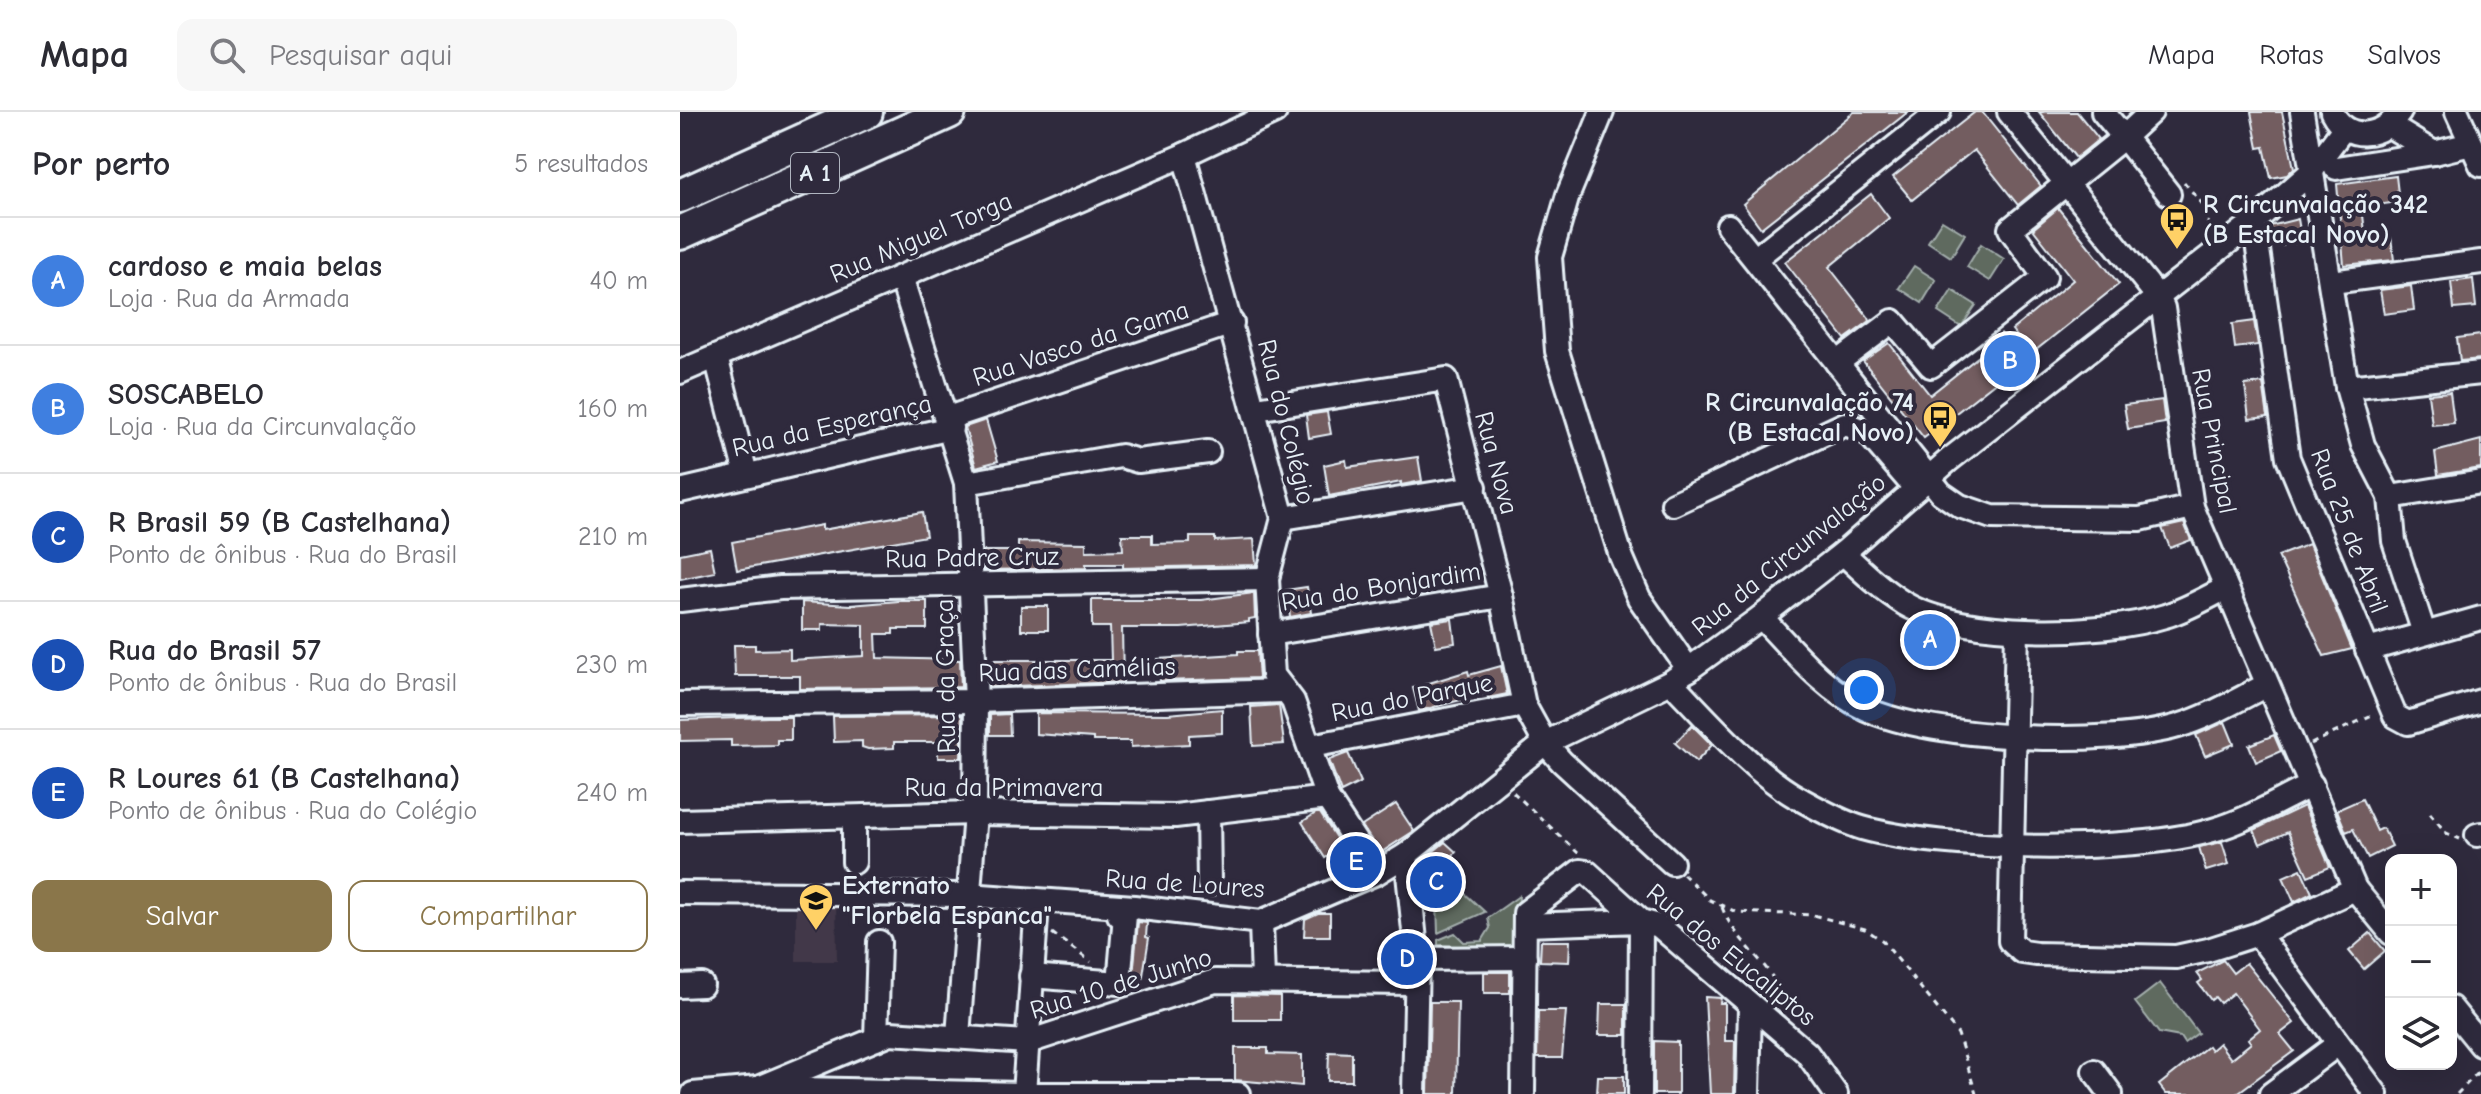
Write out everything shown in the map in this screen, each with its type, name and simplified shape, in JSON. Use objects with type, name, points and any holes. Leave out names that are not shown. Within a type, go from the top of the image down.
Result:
[{"type":"highway","name":"A 1","points":[[680,196],[866,112]]},
{"type":"highway","name":"A 1","points":[[680,233],[949,112]]},
{"type":"street","name":"Rua Miguel Torga","points":[[680,372],[1184,155],[1275,112]]},
{"type":"street","points":[[1602,112],[1568,195],[1550,257],[1557,351],[1621,556],[1639,598],[1680,676],[1736,748],[1798,798],[1848,822],[1861,828],[1935,840],[2095,846],[2180,839],[2216,829],[2312,785]]},
{"type":"street","points":[[1756,258],[1939,112]]},
{"type":"street","name":"Rua Principal","points":[[2009,112],[2158,297],[2163,308],[2192,507],[2355,889],[2385,926]]},
{"type":"street","points":[[2103,112],[2169,194]]},
{"type":"street","points":[[1837,363],[1893,321],[1931,366],[1990,321],[2045,277],[2010,229],[2151,112]]},
{"type":"street","points":[[2302,112],[2347,387],[2363,445],[2390,497],[2394,541],[2424,633]]},
{"type":"street","points":[[2457,112],[2481,165]]},
{"type":"street","points":[[2338,120],[2363,135],[2395,119],[2434,153]]},
{"type":"street","name":"Rua da Circunvalação","points":[[1625,706],[1680,676],[1761,617],[1843,553],[1922,484],[2254,222],[2311,172],[2338,120]]},
{"type":"street","points":[[2336,168],[2471,144]]},
{"type":"street","name":"Rua do Colégio","points":[[1184,155],[1256,409],[1283,518],[1267,579],[1273,675],[1293,701],[1327,798],[1376,873]]},
{"type":"street","name":"Rua 25 de Abril","points":[[2254,222],[2288,458],[2391,706]]},
{"type":"street","points":[[1728,226],[1837,363],[1922,484]]},
{"type":"street","points":[[2332,282],[2481,262]]},
{"type":"street","name":"Rua da Graça","points":[[901,277],[966,483],[973,587],[975,813],[958,1036]]},
{"type":"street","name":"Rua Vasco da Gama","points":[[949,423],[1232,323]]},
{"type":"street","points":[[716,357],[746,474]]},
{"type":"street","points":[[2347,387],[2481,373]]},
{"type":"street","name":"Rua Nova","points":[[1256,409],[1446,379],[1475,487],[1524,705],[1545,743],[1672,863]]},
{"type":"street","name":"Rua da Esperança","points":[[680,491],[949,423]]},
{"type":"street","points":[[1673,504],[1845,424],[1867,432],[1922,484],[1960,506],[1992,517],[2140,519],[2192,507]]},
{"type":"street","points":[[966,483],[1121,456],[1138,461],[1208,452]]},
{"type":"street","points":[[2390,497],[2481,482]]},
{"type":"street","points":[[1283,518],[1475,487]]},
{"type":"street","points":[[1843,553],[1870,579],[1906,604],[1940,619],[2017,630],[2117,627],[2166,616],[2226,588]]},
{"type":"street","name":"Rua Padre Cruz","points":[[680,600],[780,588],[973,587],[1267,579]]},
{"type":"street","name":"Rua do Bonjardim","points":[[1270,634],[1501,596]]},
{"type":"street","points":[[1761,617],[1822,680],[1864,708],[1923,728],[2014,736],[2125,736],[2179,726],[2267,685]]},
{"type":"street","points":[[2367,650],[2481,618]]},
{"type":"street","points":[[2017,630],[2015,844],[2010,941],[2022,952],[2176,957],[2258,934],[2355,889]]},
{"type":"street","name":"Rua das Camélias","points":[[680,704],[976,701],[1283,691]]},
{"type":"street","points":[[2391,706],[2395,716],[2408,723],[2481,701]]},
{"type":"street","name":"Rua do Parque","points":[[1311,746],[1524,705]]},
{"type":"street","name":"Rua de Loures","points":[[680,893],[968,895],[1037,912],[1119,907],[1261,922],[1376,873],[1406,855],[1545,743],[1625,706]]},
{"type":"street","name":"Rua da Primavera","points":[[680,821],[975,813],[1175,816],[1327,798]]},
{"type":"street","points":[[1208,812],[1209,884]]},
{"type":"street","points":[[854,818],[854,862]]},
{"type":"street","points":[[1406,855],[1417,959],[1414,1094]]},
{"type":"street","points":[[1523,1094],[1525,913],[1584,872]]},
{"type":"street","name":"Rua dos Eucaliptos","points":[[1584,872],[1641,921],[1659,926],[1807,1053],[1836,1094]]},
{"type":"street","points":[[1031,976],[1119,983],[1125,915],[1119,915],[1119,907]]},
{"type":"street","points":[[1025,1094],[1037,912]]},
{"type":"street","points":[[1525,925],[1641,921],[1640,1094]]},
{"type":"street","points":[[1261,922],[1263,980]]},
{"type":"street","points":[[2258,934],[2376,1094]]},
{"type":"street","points":[[876,1039],[879,942]]},
{"type":"street","points":[[1417,959],[1525,958]]},
{"type":"street","name":"Rua 10 de Junho","points":[[758,1088],[890,1033],[1028,1042],[1215,981],[1415,983]]},
{"type":"street","points":[[1748,1094],[1752,1007]]},
{"type":"street","points":[[2457,1015],[2481,1045]]},
{"type":"street","points":[[2271,1094],[2338,1044]]},
{"type":"street","points":[[2094,1071],[2111,1094]]},
{"type":"street","points":[[693,1094],[758,1088],[984,1094],[1238,1094]]},
{"type":"path","points":[[2169,194],[2184,182],[2209,212],[2205,261]]},
{"type":"path","points":[[1990,321],[2043,388]]},
{"type":"path","points":[[2297,751],[2391,706]]},
{"type":"path","points":[[1499,779],[1587,863],[1584,872]]},
{"type":"path","points":[[2430,813],[2446,833],[2460,839],[2479,834]]},
{"type":"path","points":[[1672,863],[1710,900],[1736,912],[1813,915],[1839,920],[1865,929],[1883,941],[1958,1034],[1976,1094]]},
{"type":"path","points":[[1721,905],[1732,927],[1764,961],[1776,983],[1752,1007]]},
{"type":"path","points":[[1037,912],[1119,983]]},
{"type":"path","points":[[2457,1094],[2481,1069]]},
{"type":"shaded area","name":"Externato \"Florbela Espanca\"","points":[[796,902],[836,902],[837,961],[796,961]]},
{"type":"green space","points":[[1942,220],[1965,234],[1951,257],[1928,242]]},
{"type":"green space","points":[[1981,244],[2004,259],[1990,281],[1967,267]]},
{"type":"green space","points":[[1914,266],[1936,280],[1922,303],[1899,288]]},
{"type":"green space","points":[[1952,290],[1976,305],[1961,327],[1938,312]]},
{"type":"green space","points":[[1439,870],[1485,912],[1438,933],[1436,871]]},
{"type":"green space","points":[[1519,896],[1516,949],[1438,945],[1438,940],[1455,933],[1464,942],[1482,941],[1490,928],[1488,918]]},
{"type":"green space","points":[[2160,983],[2198,1033],[2184,1043],[2180,1037],[2159,1033],[2135,1002]]},
{"type":"building","points":[[1854,112],[1908,112],[1761,228],[1743,204]]},
{"type":"building","points":[[1975,112],[1982,112],[2041,186],[2018,205],[1974,150],[1912,200],[1893,177]]},
{"type":"building","points":[[2039,112],[2077,112],[2099,139],[2076,158]]},
{"type":"building","points":[[2251,112],[2282,112],[2294,168],[2287,175],[2271,178],[2264,147],[2258,148]]},
{"type":"building","points":[[2396,176],[2399,202],[2362,207],[2366,240],[2391,237],[2394,260],[2344,265],[2337,184]]},
{"type":"building","points":[[1871,194],[1889,218],[1829,267],[1870,321],[1845,339],[1785,262]]},
{"type":"building","points":[[2058,208],[2119,284],[2031,354],[2012,330],[2073,280],[2033,229]]},
{"type":"building","points":[[2298,219],[2302,242],[2274,247],[2270,226]]},
{"type":"building","points":[[2473,279],[2476,307],[2454,309],[2451,282]]},
{"type":"building","points":[[2411,286],[2414,310],[2384,314],[2380,290]]},
{"type":"building","points":[[2254,321],[2258,345],[2235,348],[2232,324]]},
{"type":"building","points":[[2481,335],[2481,359],[2460,361],[2457,338]]},
{"type":"building","points":[[1889,343],[1930,395],[1993,345],[2012,369],[1924,438],[1863,361]]},
{"type":"building","points":[[2263,383],[2268,417],[2249,419],[2245,385]]},
{"type":"building","points":[[2450,392],[2454,423],[2432,425],[2428,394]]},
{"type":"building","points":[[2162,400],[2165,423],[2128,429],[2124,405]]},
{"type":"building","points":[[1327,412],[1331,434],[1309,438],[1306,415]]},
{"type":"building","points":[[986,420],[998,461],[976,467],[965,427]]},
{"type":"building","points":[[2481,440],[2481,468],[2438,475],[2435,452]]},
{"type":"building","points":[[1418,457],[1422,481],[1329,496],[1324,465],[1346,460],[1347,467]]},
{"type":"building","points":[[922,512],[926,536],[737,570],[732,542],[822,525],[822,530]]},
{"type":"building","points":[[2184,523],[2191,540],[2170,548],[2162,528]]},
{"type":"building","points":[[1122,535],[1152,535],[1152,544],[1190,543],[1190,537],[1215,537],[1215,541],[1254,539],[1256,565],[1123,568],[1123,564],[1086,564],[1086,568],[984,570],[983,551],[1018,551],[1018,542],[1086,543],[1086,551],[1123,550]]},
{"type":"building","points":[[2309,544],[2352,649],[2324,656],[2278,556]]},
{"type":"building","points":[[710,548],[715,572],[680,579],[680,554]]},
{"type":"building","points":[[1307,587],[1311,613],[1290,617],[1286,590]]},
{"type":"building","points":[[1254,593],[1255,618],[1249,619],[1249,622],[1181,628],[1122,628],[1123,682],[989,687],[988,660],[1111,660],[1110,627],[1092,627],[1092,600],[1201,600]]},
{"type":"building","points":[[927,601],[927,629],[893,629],[893,634],[876,634],[877,658],[960,660],[961,687],[800,689],[800,676],[735,676],[734,645],[755,645],[755,650],[790,649],[790,660],[864,656],[864,625],[822,624],[822,630],[802,630],[802,602],[850,605]]},
{"type":"building","points":[[1021,606],[1048,606],[1048,630],[1021,630]]},
{"type":"building","points":[[1452,619],[1455,643],[1436,646],[1431,622]]},
{"type":"building","points":[[1238,651],[1257,651],[1259,678],[1160,681],[1158,659],[1238,654]]},
{"type":"building","points":[[1501,666],[1507,694],[1488,698],[1487,693],[1419,711],[1413,688],[1468,671],[1469,675]]},
{"type":"building","points":[[1279,705],[1284,744],[1253,746],[1251,707]]},
{"type":"building","points":[[1222,709],[1222,733],[1189,735],[1189,744],[1131,747],[1131,741],[1093,741],[1093,738],[1036,734],[1036,713],[1168,714]]},
{"type":"building","points":[[1009,714],[1010,735],[990,735],[990,715]]},
{"type":"building","points":[[962,715],[961,758],[938,758],[938,742],[894,742],[894,748],[868,749],[862,747],[862,741],[834,742],[833,716]]},
{"type":"building","points":[[791,717],[791,740],[777,740],[777,745],[731,746],[731,740],[680,741],[680,720]]},
{"type":"building","points":[[2225,722],[2234,744],[2205,756],[2196,735]]},
{"type":"building","points":[[1692,725],[1712,745],[1696,762],[1675,743]]},
{"type":"building","points":[[2274,735],[2281,751],[2256,762],[2249,745]]},
{"type":"building","points":[[1348,753],[1361,782],[1341,792],[1329,760]]},
{"type":"building","points":[[2362,799],[2377,831],[2383,828],[2392,846],[2368,858],[2353,829],[2346,832],[2337,810]]},
{"type":"building","points":[[1396,804],[1414,831],[1380,853],[1362,826]]},
{"type":"building","points":[[2304,806],[2330,867],[2308,876],[2288,832],[2260,844],[2254,830]]},
{"type":"building","points":[[1320,813],[1342,847],[1325,858],[1302,822]]},
{"type":"building","points":[[1445,842],[1456,852],[1442,868],[1428,856]]},
{"type":"building","points":[[2222,842],[2229,864],[2206,871],[2199,847]]},
{"type":"building","points":[[2301,869],[2312,893],[2294,902],[2283,877]]},
{"type":"building","points":[[1318,913],[1330,913],[1330,936],[1304,936],[1305,919]]},
{"type":"building","points":[[1138,922],[1147,923],[1146,937],[1149,938],[1141,988],[1132,987]]},
{"type":"building","points":[[2370,933],[2385,951],[2364,969],[2349,951]]},
{"type":"building","points":[[1541,941],[1570,941],[1569,962],[1540,961]]},
{"type":"building","points":[[2223,960],[2233,973],[2246,963],[2294,1023],[2280,1034],[2294,1051],[2236,1094],[2166,1094],[2159,1085],[2208,1046],[2211,1050],[2219,1043],[2231,1059],[2251,1043],[2248,1039],[2260,1029],[2233,993],[2220,1003],[2215,997],[2211,1000],[2198,983],[2202,980],[2197,973]]},
{"type":"building","points":[[1484,972],[1510,972],[1510,993],[1484,993]]},
{"type":"building","points":[[1234,995],[1280,996],[1280,1020],[1234,1020]]},
{"type":"building","points":[[1705,997],[1721,998],[1720,1003],[1725,1003],[1725,1041],[1735,1041],[1734,1094],[1710,1094]]},
{"type":"building","points":[[1430,1002],[1458,1002],[1456,1094],[1428,1094]]},
{"type":"building","points":[[1600,1004],[1626,1004],[1626,1035],[1599,1035]]},
{"type":"building","points":[[1538,1011],[1566,1011],[1562,1058],[1537,1058]]},
{"type":"building","points":[[1654,1041],[1678,1042],[1678,1094],[1654,1094]]},
{"type":"building","points":[[1235,1048],[1268,1048],[1268,1054],[1302,1055],[1302,1086],[1235,1080]]},
{"type":"building","points":[[1329,1052],[1352,1053],[1352,1081],[1328,1081]]},
{"type":"building","points":[[1598,1076],[1624,1076],[1624,1094],[1597,1094]]},
{"type":"place","name":"R Circunvalação 342 (B Estacal Novo)","points":[[2177,251]]},
{"type":"place","name":"SOSCABELO","points":[[2010,361]]},
{"type":"place","name":"R Circunvalação 74 (B Estacal Novo)","points":[[1940,449]]},
{"type":"place","name":"cardoso e maia belas","points":[[1930,640]]},
{"type":"place","name":"R Loures 61 (B Castelhana)","points":[[1356,862]]},
{"type":"place","name":"R Brasil 59 (B Castelhana)","points":[[1436,882]]},
{"type":"place","name":"Externato \"Florbela Espanca\"","points":[[816,932]]},
{"type":"place","name":"Rua do Brasil 57","points":[[1407,959]]}]
